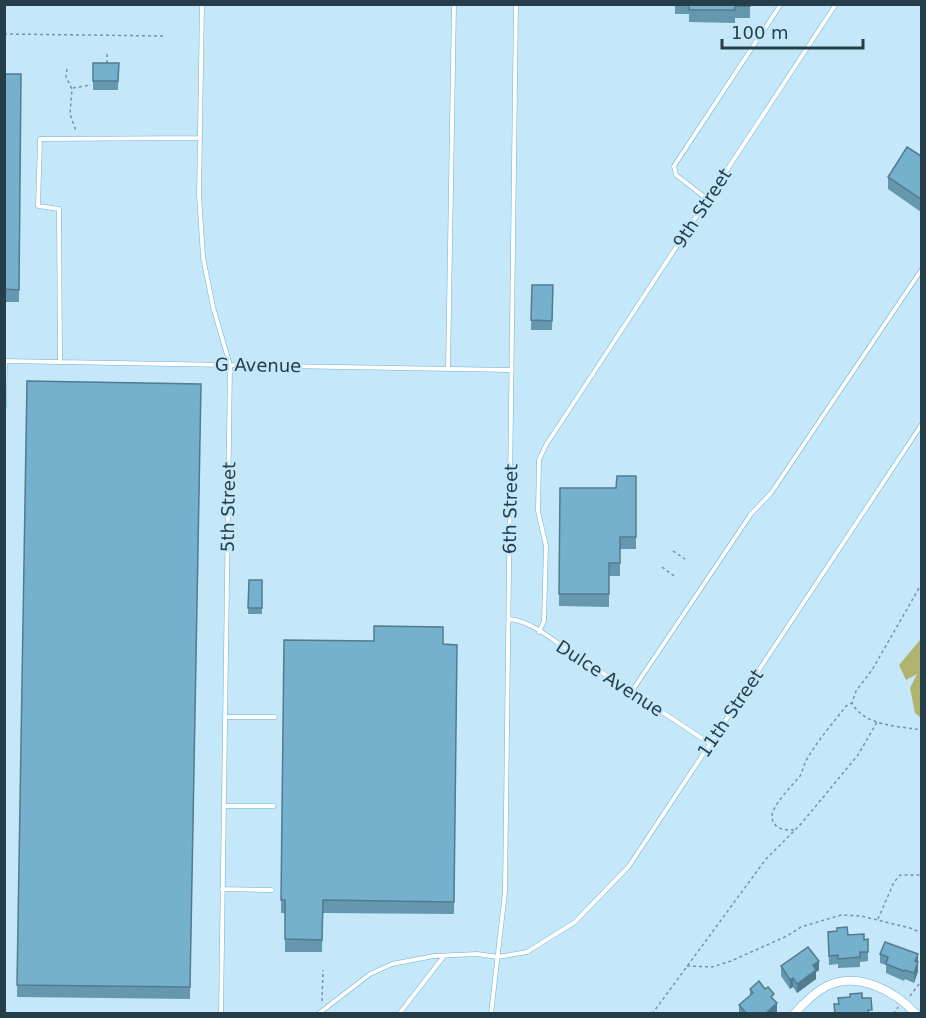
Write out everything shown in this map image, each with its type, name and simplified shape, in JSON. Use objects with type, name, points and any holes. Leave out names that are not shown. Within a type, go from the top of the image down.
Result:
[{"type":"street","points":[[794,1014],[827,986],[847,981],[872,984],[895,994],[916,1014]]},
{"type":"lane","name":"5th Street","points":[[202,4],[199,195],[202,257],[213,307],[230,365],[221,1014]]},
{"type":"lane","points":[[448,369],[454,4]]},
{"type":"lane","name":"6th Street","points":[[491,1014],[506,892],[516,4]]},
{"type":"lane","points":[[707,199],[676,176],[674,166],[781,4]]},
{"type":"lane","name":"9th Street","points":[[539,632],[544,621],[546,546],[538,511],[539,460],[567,411],[836,4]]},
{"type":"lane","points":[[60,362],[59,208],[38,206],[40,139],[200,138]]},
{"type":"lane","points":[[632,691],[751,514],[771,493],[921,269]]},
{"type":"lane","points":[[4,407],[5,361]]},
{"type":"lane","name":"G Avenue","points":[[5,361],[512,370]]},
{"type":"lane","name":"11th Street","points":[[320,1012],[381,968],[407,960],[444,955],[477,954],[498,957],[526,952],[575,922],[629,866],[921,424]]},
{"type":"lane","name":"Dulce Avenue","points":[[509,619],[520,620],[709,743]]},
{"type":"lane","points":[[225,717],[275,717]]},
{"type":"lane","points":[[224,806],[274,806]]},
{"type":"lane","points":[[222,889],[272,890]]},
{"type":"lane","points":[[399,1014],[444,955]]},
{"type":"path","points":[[4,34],[165,36]]},
{"type":"path","points":[[106,70],[107,52]]},
{"type":"path","points":[[67,69],[66,77],[72,89],[70,114],[77,132]]},
{"type":"path","points":[[72,89],[91,85]]},
{"type":"path","points":[[673,551],[685,559]]},
{"type":"path","points":[[662,567],[674,576]]},
{"type":"path","points":[[921,583],[872,670],[856,691],[852,703],[856,712],[878,722],[921,730]]},
{"type":"path","points":[[795,830],[784,830],[776,826],[772,819],[773,810],[802,773],[805,762],[817,744],[846,706],[852,703]]},
{"type":"path","points":[[652,1014],[766,859],[795,830],[858,755],[878,722]]},
{"type":"path","points":[[878,920],[894,882],[900,875],[921,875]]},
{"type":"path","points":[[686,966],[712,967],[731,961],[787,936],[801,927],[833,917],[861,915],[921,933]]},
{"type":"path","points":[[320,1012],[323,970]]},
{"type":"green space","points":[[921,639],[921,718],[915,713],[910,688],[917,674],[906,680],[899,665]]},
{"type":"building","points":[[689,4],[750,4],[750,6],[735,6],[735,10],[689,10]]},
{"type":"building","points":[[93,63],[119,63],[118,81],[93,81]]},
{"type":"building","points":[[4,74],[21,74],[19,290],[4,289]]},
{"type":"building","points":[[907,147],[921,156],[921,199],[888,177]]},
{"type":"building","points":[[532,285],[553,285],[552,321],[531,320]]},
{"type":"building","points":[[27,381],[201,384],[190,987],[17,985]]},
{"type":"building","points":[[617,476],[636,476],[636,537],[620,537],[620,563],[609,563],[609,594],[559,594],[560,488],[616,488]]},
{"type":"building","points":[[249,580],[262,580],[262,608],[248,608]]},
{"type":"building","points":[[374,626],[443,627],[443,644],[457,645],[454,902],[323,900],[322,940],[285,939],[285,900],[281,900],[284,640],[374,641]]},
{"type":"building","points":[[847,927],[848,935],[864,934],[864,940],[868,939],[868,952],[860,952],[860,957],[838,959],[838,955],[829,956],[828,932]]},
{"type":"building","points":[[885,942],[918,954],[914,973],[886,964],[888,957],[880,954]]},
{"type":"building","points":[[808,947],[819,961],[813,965],[816,970],[797,984],[793,978],[790,980],[781,966]]},
{"type":"building","points":[[759,981],[765,989],[768,987],[774,994],[771,997],[777,1003],[765,1014],[747,1014],[739,1005],[753,993],[750,989]]},
{"type":"building","points":[[862,993],[862,998],[871,998],[872,1010],[868,1010],[869,1014],[835,1014],[834,1004],[839,1004],[838,998]]}]
